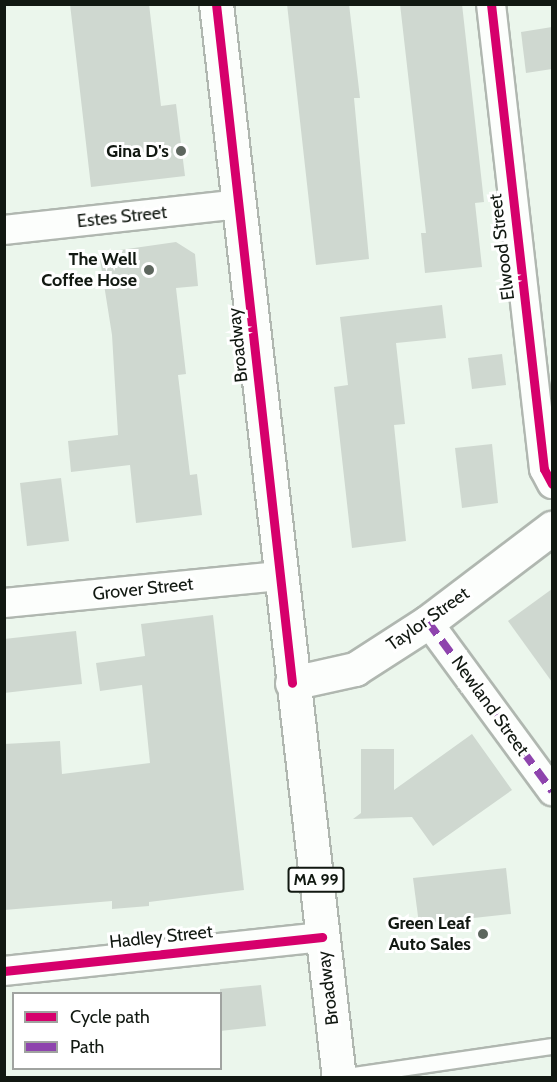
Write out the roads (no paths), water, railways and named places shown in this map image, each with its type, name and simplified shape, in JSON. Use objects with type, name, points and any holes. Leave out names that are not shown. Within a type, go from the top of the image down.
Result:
[{"type":"main road","name":"Broadway","points":[[216,4],[281,576],[291,683],[339,1077]]},
{"type":"main road","name":"Taylor Street","points":[[291,683],[355,669],[428,622],[552,528]]},
{"type":"street","name":"Elwood Street","points":[[491,4],[544,469],[552,484]]},
{"type":"street","name":"Estes Street","points":[[4,231],[239,204]]},
{"type":"street","name":"Grover Street","points":[[4,603],[281,576]]},
{"type":"street","name":"Newland Street","points":[[428,622],[552,791]]},
{"type":"street","name":"Hadley Street","points":[[4,971],[322,937]]},
{"type":"lane","points":[[339,1077],[552,1046]]},
{"type":"place","name":"Gina D's","points":[[181,151]]},
{"type":"place","name":"The Well Coffee Hose","points":[[149,270]]},
{"type":"place","name":"Green Leaf Auto Sales","points":[[483,934]]}]
